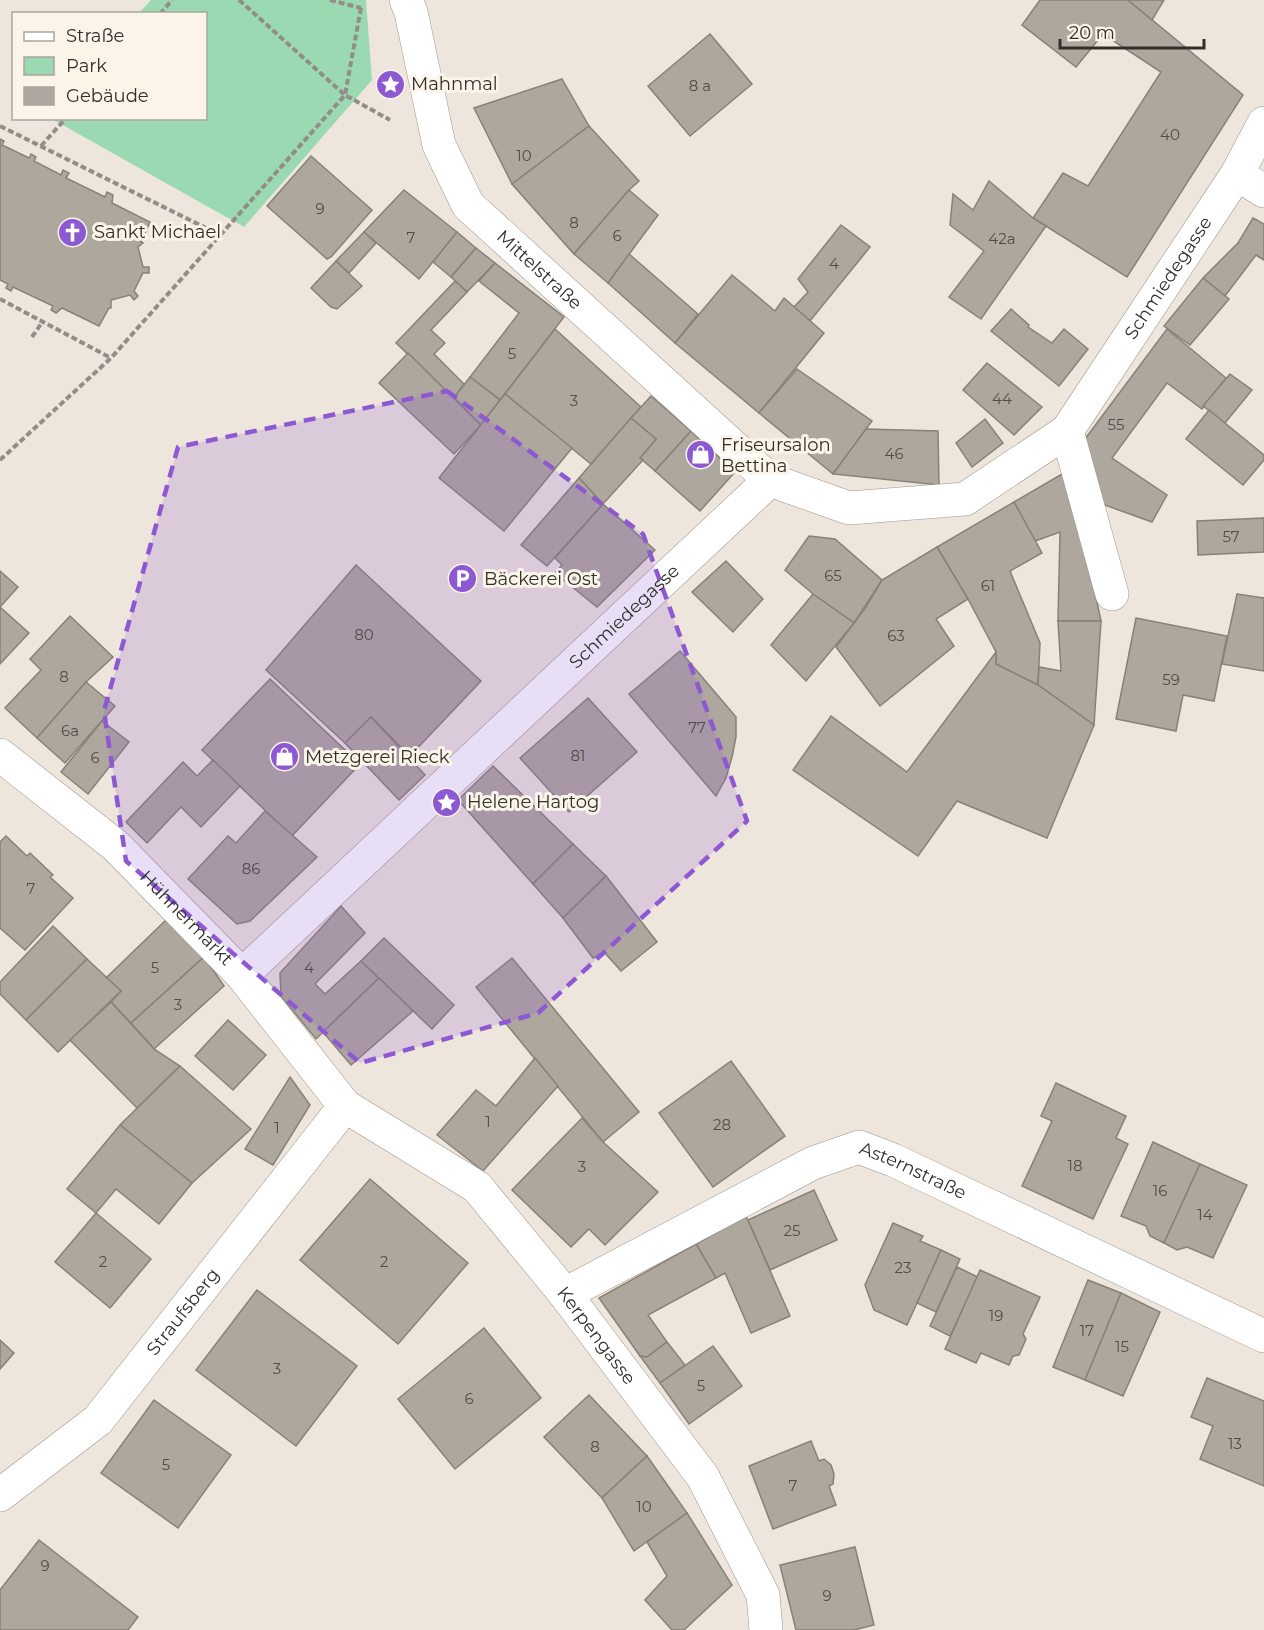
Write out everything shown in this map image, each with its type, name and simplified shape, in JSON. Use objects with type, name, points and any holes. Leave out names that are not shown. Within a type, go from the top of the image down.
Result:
[{"type":"street","name":"Mittelstraße","points":[[414,4],[439,144],[468,205],[770,480]]},
{"type":"street","name":"Schmiedegasse","points":[[242,975],[770,480],[849,508],[965,499],[1067,431],[1251,183],[1264,123]]},
{"type":"street","points":[[1067,431],[1112,594]]},
{"type":"street","name":"Hühnermarkt","points":[[0,755],[116,846],[242,975],[345,1106]]},
{"type":"street","name":"Kerpengasse","points":[[345,1106],[477,1187],[565,1294],[703,1478],[764,1595],[766,1630]]},
{"type":"street","name":"Straufsberg","points":[[0,1495],[98,1420],[345,1106]]},
{"type":"street","name":"Asternstraße","points":[[565,1294],[813,1162],[859,1147],[893,1160],[1264,1336]]},
{"type":"path","points":[[162,12],[172,0]]},
{"type":"path","points":[[238,0],[345,96]]},
{"type":"path","points":[[0,460],[111,358],[345,96],[361,8],[330,0]]},
{"type":"path","points":[[41,146],[64,120]]},
{"type":"path","points":[[0,126],[220,235]]},
{"type":"path","points":[[0,299],[111,358]]},
{"type":"path","points":[[32,337],[43,321]]},
{"type":"highlighted area","points":[[447,391],[643,534],[747,821],[538,1013],[360,1063],[126,861],[104,711],[178,447]]},
{"type":"green space","points":[[151,0],[366,0],[372,80],[244,227],[54,120],[207,120],[207,12],[140,12]]},
{"type":"building","points":[[1040,0],[1128,0],[1243,95],[1127,277],[1033,218],[1063,173],[1088,186],[1161,72],[1103,34],[1076,67],[1022,25]]},
{"type":"building","points":[[1128,0],[1164,0],[1152,20]]},
{"type":"building","points":[[710,34],[752,84],[690,136],[648,86]]},
{"type":"building","points":[[562,79],[589,126],[512,184],[474,108]]},
{"type":"building","points":[[589,126],[639,181],[574,254],[512,184]]},
{"type":"building","name":"Sankt Michael","points":[[0,139],[4,141],[2,145],[29,158],[31,154],[36,157],[34,161],[61,175],[63,170],[69,173],[66,178],[105,197],[107,192],[113,195],[112,203],[150,222],[141,242],[143,243],[138,247],[143,267],[149,267],[149,273],[143,273],[134,291],[138,296],[134,300],[130,295],[111,300],[111,308],[99,326],[62,308],[56,313],[51,310],[53,306],[13,287],[11,291],[6,288],[8,284],[0,280]]},
{"type":"building","points":[[311,156],[372,210],[327,259],[267,206]]},
{"type":"building","points":[[989,181],[1046,226],[981,319],[949,297],[984,251],[950,225],[953,194],[973,210]]},
{"type":"building","points":[[404,190],[457,232],[419,279],[364,232]]},
{"type":"building","points":[[629,190],[658,215],[608,283],[574,254]]},
{"type":"building","points":[[1253,218],[1264,224],[1264,260],[1256,255],[1225,296],[1203,278],[1238,243]]},
{"type":"building","points":[[841,225],[870,247],[810,321],[794,307],[808,292],[798,279]]},
{"type":"building","points":[[364,232],[376,243],[349,273],[336,261]]},
{"type":"building","points":[[457,232],[476,248],[451,277],[433,262]]},
{"type":"building","points":[[476,248],[495,263],[467,292],[451,277]]},
{"type":"building","points":[[629,254],[698,314],[675,343],[608,283]]},
{"type":"building","points":[[336,261],[362,286],[337,309],[331,307],[311,288]]},
{"type":"building","points":[[495,263],[564,317],[500,400],[470,377],[519,313],[479,281]]},
{"type":"building","points":[[732,275],[775,311],[784,298],[824,333],[759,413],[675,343]]},
{"type":"building","points":[[1203,278],[1229,299],[1190,345],[1164,326]]},
{"type":"building","points":[[455,281],[467,292],[431,330],[445,343],[434,354],[464,384],[454,398],[396,343]]},
{"type":"building","points":[[1011,309],[1029,325],[1028,327],[1052,343],[1064,329],[1088,349],[1059,386],[991,331]]},
{"type":"building","points":[[555,329],[641,407],[591,464],[505,394]]},
{"type":"building","points":[[1167,329],[1226,378],[1202,409],[1167,383],[1112,458],[1167,495],[1152,522],[1102,504],[1085,439]]},
{"type":"building","points":[[408,353],[481,425],[454,454],[379,383]]},
{"type":"building","points":[[987,363],[1042,407],[1014,435],[963,390]]},
{"type":"building","points":[[797,369],[872,421],[833,474],[759,413]]},
{"type":"building","points":[[1230,374],[1252,390],[1225,423],[1203,406]]},
{"type":"building","points":[[470,377],[500,400],[481,425],[454,398]]},
{"type":"building","points":[[505,394],[572,448],[504,531],[439,478]]},
{"type":"building","points":[[651,396],[691,431],[655,471],[640,458],[656,439],[631,418]]},
{"type":"building","points":[[1209,410],[1264,455],[1264,460],[1243,485],[1186,439]]},
{"type":"building","points":[[631,418],[656,439],[640,458],[643,460],[603,504],[579,478]]},
{"type":"building","points":[[985,419],[1003,443],[972,467],[956,443]]},
{"type":"building","points":[[866,429],[938,431],[939,485],[833,474]]},
{"type":"building","points":[[691,431],[735,472],[700,511],[655,471]]},
{"type":"building","points":[[1069,470],[1101,621],[1058,621],[1060,532],[1035,541],[1014,502]]},
{"type":"building","points":[[579,478],[603,504],[547,566],[521,545]]},
{"type":"building","points":[[1014,502],[1042,553],[1010,571],[1040,643],[1038,685],[996,664],[996,652],[937,547]]},
{"type":"building","points":[[603,504],[655,550],[597,607],[555,573],[562,565],[555,558]]},
{"type":"building","points":[[1264,518],[1264,552],[1198,555],[1197,521]]},
{"type":"building","points":[[809,536],[835,539],[882,580],[854,623],[813,594],[785,570]]},
{"type":"building","points":[[937,547],[968,599],[936,619],[954,646],[880,706],[836,647],[866,607],[882,580]]},
{"type":"building","points":[[726,561],[763,599],[733,632],[692,592]]},
{"type":"building","points":[[356,565],[481,681],[410,756],[371,717],[345,743],[266,670]]},
{"type":"building","points":[[0,571],[18,587],[0,607]]},
{"type":"building","points":[[813,594],[854,623],[806,681],[771,645]]},
{"type":"building","points":[[1237,594],[1264,598],[1264,671],[1222,664]]},
{"type":"building","points":[[0,607],[29,633],[0,664]]},
{"type":"building","points":[[70,616],[113,657],[86,682],[37,738],[5,708],[41,670],[30,659]]},
{"type":"building","points":[[1136,618],[1227,636],[1214,701],[1183,695],[1176,731],[1116,719]]},
{"type":"building","points":[[1058,621],[1101,621],[1094,725],[1038,685],[1039,667],[1061,671]]},
{"type":"building","points":[[680,651],[736,717],[736,737],[732,757],[726,778],[716,796],[629,694]]},
{"type":"building","points":[[996,652],[996,664],[1038,685],[1094,725],[1047,838],[957,801],[918,856],[793,770],[831,716],[907,772]]},
{"type":"building","points":[[270,679],[360,764],[292,836],[202,750]]},
{"type":"building","points":[[86,682],[115,706],[65,763],[37,738]]},
{"type":"building","points":[[588,698],[637,752],[569,812],[520,758]]},
{"type":"building","points":[[371,717],[425,775],[399,800],[345,743]]},
{"type":"building","points":[[102,721],[129,742],[88,794],[61,772]]},
{"type":"building","points":[[213,760],[240,786],[201,827],[181,807],[147,843],[126,822],[183,762],[197,776]]},
{"type":"building","points":[[493,766],[573,844],[533,884],[458,800]]},
{"type":"building","points":[[265,811],[317,857],[250,921],[237,924],[188,879],[228,836],[236,843]]},
{"type":"building","points":[[6,836],[27,856],[30,853],[53,875],[50,877],[73,898],[25,950],[0,928],[0,842]]},
{"type":"building","points":[[573,844],[606,876],[563,918],[533,884]]},
{"type":"building","points":[[606,876],[657,942],[621,971],[604,952],[593,958],[563,918]]},
{"type":"building","points":[[341,906],[365,933],[315,984],[325,994],[361,961],[379,978],[316,1039],[281,996],[280,973]]},
{"type":"building","points":[[169,917],[204,957],[131,1023],[111,1002],[121,991],[106,978]]},
{"type":"building","points":[[53,926],[87,959],[26,1020],[0,994],[0,982]]},
{"type":"building","points":[[384,938],[454,1005],[432,1029],[361,961]]},
{"type":"building","points":[[204,957],[224,986],[154,1049],[131,1023]]},
{"type":"building","points":[[512,958],[639,1112],[603,1142],[476,987]]},
{"type":"building","points":[[87,959],[121,991],[58,1052],[26,1020]]},
{"type":"building","points":[[379,978],[413,1011],[351,1065],[323,1032]]},
{"type":"building","points":[[111,1002],[154,1049],[180,1066],[137,1108],[70,1040]]},
{"type":"building","points":[[228,1020],[266,1055],[233,1090],[195,1056]]},
{"type":"building","points":[[535,1058],[558,1086],[483,1171],[437,1135],[476,1090],[496,1106]]},
{"type":"building","points":[[731,1061],[785,1136],[713,1187],[659,1113]]},
{"type":"building","points":[[180,1066],[251,1129],[192,1183],[120,1125]]},
{"type":"building","points":[[290,1077],[310,1105],[273,1165],[245,1149]]},
{"type":"building","points":[[1056,1083],[1126,1116],[1116,1138],[1128,1144],[1093,1219],[1022,1186],[1052,1121],[1041,1116]]},
{"type":"building","points":[[582,1118],[603,1142],[658,1192],[605,1245],[589,1229],[571,1247],[512,1190]]},
{"type":"building","points":[[120,1125],[192,1183],[159,1224],[116,1189],[96,1213],[67,1189]]},
{"type":"building","points":[[1153,1142],[1200,1164],[1164,1243],[1150,1236],[1146,1226],[1121,1216]]},
{"type":"building","points":[[1200,1164],[1247,1185],[1213,1258],[1187,1247],[1177,1250],[1164,1243]]},
{"type":"building","points":[[370,1179],[468,1263],[398,1344],[300,1260]]},
{"type":"building","points":[[814,1190],[837,1240],[770,1270],[748,1220]]},
{"type":"building","points":[[96,1213],[151,1259],[110,1308],[55,1262]]},
{"type":"building","points":[[746,1216],[790,1316],[751,1333],[725,1273],[716,1278],[696,1244]]},
{"type":"building","points":[[893,1223],[923,1236],[920,1241],[941,1250],[907,1325],[874,1310],[865,1285]]},
{"type":"building","points":[[696,1244],[716,1278],[648,1315],[667,1342],[647,1357],[640,1356],[599,1298]]},
{"type":"building","points":[[941,1250],[960,1259],[936,1312],[917,1303]]},
{"type":"building","points":[[957,1267],[978,1277],[950,1336],[930,1326]]},
{"type":"building","points":[[980,1270],[1040,1297],[1023,1334],[1026,1339],[1019,1355],[1013,1356],[1009,1365],[981,1353],[976,1363],[945,1349]]},
{"type":"building","points":[[1088,1280],[1121,1293],[1085,1380],[1053,1367]]},
{"type":"building","points":[[257,1290],[357,1366],[296,1446],[196,1370]]},
{"type":"building","points":[[1121,1293],[1160,1312],[1123,1396],[1085,1380]]},
{"type":"building","points":[[484,1328],[541,1398],[455,1469],[398,1399]]},
{"type":"building","points":[[0,1340],[14,1353],[0,1369]]},
{"type":"building","points":[[667,1342],[685,1365],[660,1383],[640,1356],[647,1357]]},
{"type":"building","points":[[713,1346],[742,1386],[689,1424],[660,1383]]},
{"type":"building","points":[[1207,1378],[1264,1401],[1264,1486],[1200,1459],[1213,1426],[1191,1417]]},
{"type":"building","points":[[589,1395],[647,1456],[602,1498],[544,1437]]},
{"type":"building","points":[[154,1400],[231,1455],[178,1528],[101,1473]]},
{"type":"building","points":[[811,1441],[819,1461],[824,1459],[831,1465],[834,1474],[833,1484],[829,1486],[836,1505],[773,1529],[749,1466]]},
{"type":"building","points":[[647,1456],[687,1513],[634,1551],[602,1498]]},
{"type":"building","points":[[687,1513],[732,1585],[684,1630],[672,1630],[645,1600],[667,1576],[647,1542]]},
{"type":"building","points":[[39,1540],[138,1617],[128,1630],[0,1630],[0,1590]]},
{"type":"building","points":[[855,1547],[874,1625],[854,1630],[796,1630],[780,1565]]},
{"type":"place","name":"Mahnmal","points":[[390,84]]},
{"type":"place","name":"Sankt Michael","points":[[73,232]]},
{"type":"place","name":"Friseursalon Bettina","points":[[700,455]]},
{"type":"place","name":"Bäckerei Ost","points":[[463,579]]},
{"type":"place","name":"Metzgerei Rieck","points":[[284,757]]},
{"type":"place","name":"Helene Hartog","points":[[446,802]]}]
